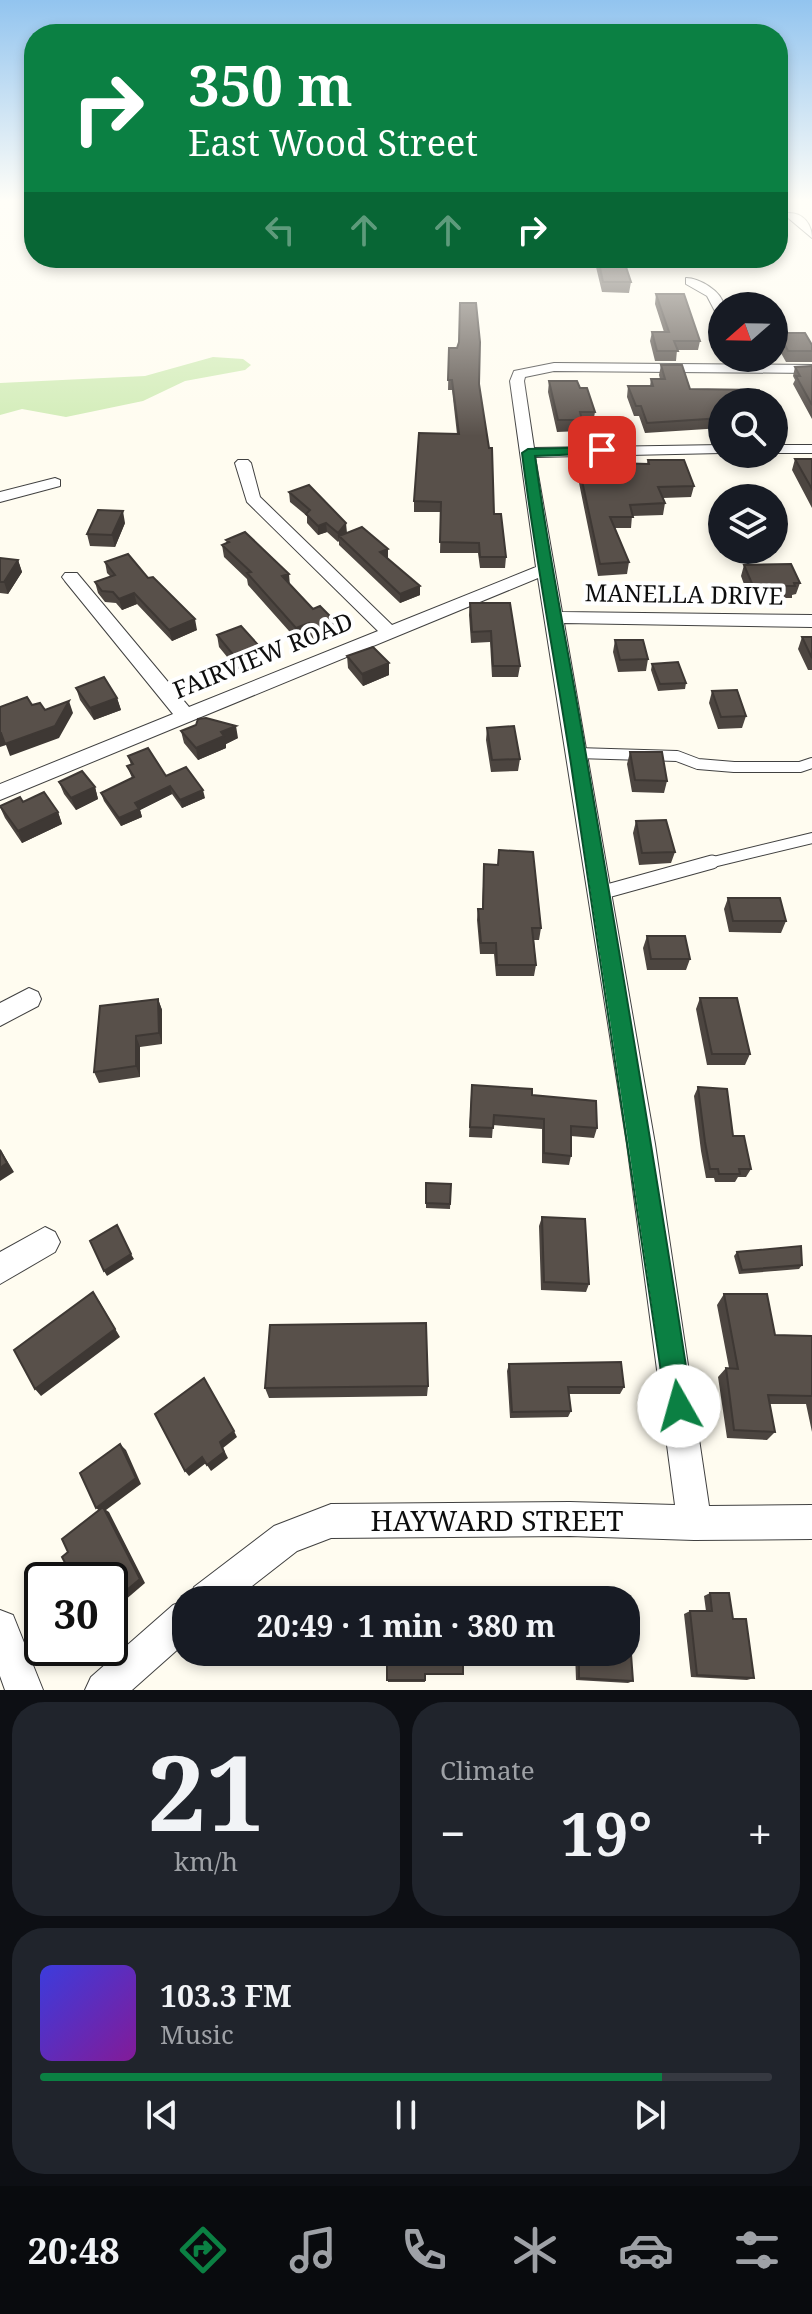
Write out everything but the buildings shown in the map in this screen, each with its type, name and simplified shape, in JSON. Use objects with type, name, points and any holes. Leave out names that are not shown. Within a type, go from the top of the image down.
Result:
[{"type":"street","points":[[690,281],[709,292]]},
{"type":"street","points":[[694,1523],[668,1318],[517,381],[522,372],[554,367],[708,364]]},
{"type":"street","points":[[788,367],[812,369]]},
{"type":"street","points":[[528,453],[708,449]]},
{"type":"street","points":[[788,449],[812,449]]},
{"type":"street","points":[[243,463],[253,499],[389,632]]},
{"type":"street","points":[[0,497],[55,483]]},
{"type":"street","name":"FAIRVIEW ROAD","points":[[0,792],[546,569]]},
{"type":"street","points":[[71,577],[185,716]]},
{"type":"street","name":"MANELLA DRIVE","points":[[555,617],[812,621]]},
{"type":"street","points":[[0,1015],[29,999]]},
{"type":"street","points":[[0,1269],[45,1242]]},
{"type":"street","name":"HAYWARD STREET","points":[[223,1586],[286,1538],[331,1521],[570,1519],[694,1523],[812,1522]]},
{"type":"street","points":[[0,1628],[24,1690]]},
{"type":"street","points":[[104,1690],[172,1630]]},
{"type":"lane","points":[[577,753],[677,756],[698,764],[734,767],[800,767],[812,763]]},
{"type":"lane","points":[[600,893],[740,854],[812,838]]},
{"type":"green space","points":[[213,357],[243,359],[251,365],[245,370],[185,381],[143,401],[66,417],[22,409],[0,415],[0,383],[145,376]]},
{"type":"route","points":[[602,450],[528,453],[539,536],[613,967],[679,1406]]}]
